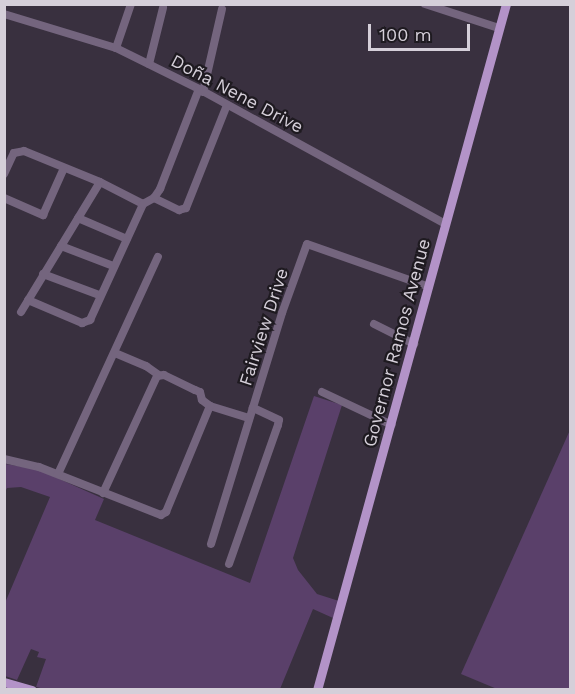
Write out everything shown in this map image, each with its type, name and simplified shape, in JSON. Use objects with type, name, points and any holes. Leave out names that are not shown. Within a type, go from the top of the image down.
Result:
[{"type":"main road","name":"Governor Ramos Avenue","points":[[317,690],[392,425],[506,4]]},
{"type":"main road","points":[[4,682],[16,688],[32,690]]},
{"type":"street","points":[[116,48],[131,4]]},
{"type":"street","points":[[425,4],[499,28]]},
{"type":"street","points":[[149,64],[163,8]]},
{"type":"street","points":[[28,300],[86,323],[143,204],[154,198],[160,189],[201,90],[222,9]]},
{"type":"street","name":"Doña Nene Drive","points":[[4,14],[116,48],[201,90],[446,224]]},
{"type":"street","points":[[154,198],[179,210],[186,208],[227,105]]},
{"type":"street","points":[[4,174],[14,153],[19,151],[100,182],[143,204]]},
{"type":"street","points":[[4,198],[43,215],[64,168]]},
{"type":"street","points":[[21,312],[100,182]]},
{"type":"street","points":[[78,218],[126,238]]},
{"type":"street","name":"Fairview Drive","points":[[211,544],[249,418],[307,244],[429,287]]},
{"type":"street","points":[[61,246],[113,266]]},
{"type":"street","points":[[58,474],[158,257]]},
{"type":"street","points":[[43,274],[99,295]]},
{"type":"street","points":[[374,324],[414,344]]},
{"type":"street","points":[[114,353],[200,392],[202,400],[210,406],[249,418]]},
{"type":"street","points":[[103,493],[154,380],[159,375]]},
{"type":"street","points":[[322,392],[392,425]]},
{"type":"street","points":[[4,459],[58,474],[159,515],[164,514],[210,406]]},
{"type":"street","points":[[229,564],[279,420],[253,408]]},
{"type":"shaded area","points":[[314,396],[342,405],[293,558],[298,570],[317,594],[339,601],[333,618],[313,609],[280,689],[45,689],[36,687],[46,659],[37,657],[39,652],[31,649],[17,680],[5,676],[5,603],[50,497],[21,487],[7,488],[5,492],[5,464],[37,469],[104,499],[95,520],[250,583]]},
{"type":"shaded area","points":[[570,430],[570,689],[497,689],[461,674]]}]
